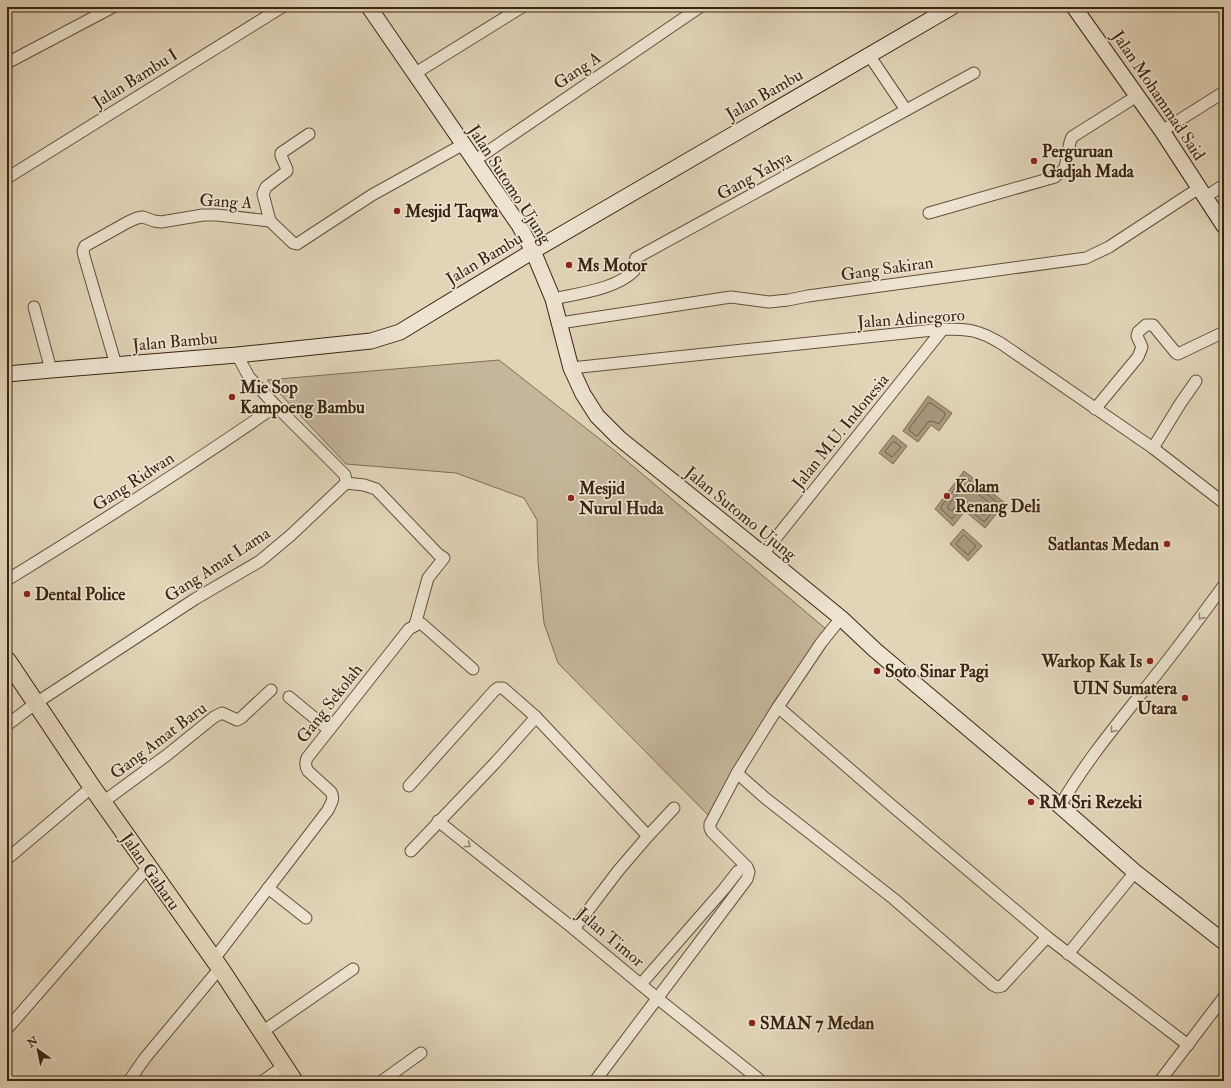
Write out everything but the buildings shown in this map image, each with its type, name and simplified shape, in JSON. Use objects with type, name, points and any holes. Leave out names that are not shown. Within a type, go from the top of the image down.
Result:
[{"type":"main road","name":"Jalan Sutomo Ujung","points":[[369,7],[462,145],[519,225],[533,251],[554,299],[571,368],[583,394],[596,416],[619,438],[841,618],[875,650],[1060,806],[1135,872],[1224,942]]},
{"type":"main road","name":"Jalan Bambu","points":[[7,374],[116,365],[238,358],[371,341],[400,332],[533,251],[952,7]]},
{"type":"main road","name":"Jalan Mohammad Said","points":[[1074,7],[1162,131],[1224,226]]},
{"type":"main road","name":"Jalan Gaharu","points":[[7,660],[92,787],[217,964],[294,1081]]},
{"type":"street","points":[[7,63],[113,7]]},
{"type":"street","name":"Jalan Bambu I","points":[[7,178],[282,7]]},
{"type":"street","points":[[414,74],[522,7]]},
{"type":"street","name":"Gang A","points":[[474,161],[700,7]]},
{"type":"street","points":[[869,56],[906,110]]},
{"type":"street","name":"Gang Yahya","points":[[554,299],[608,286],[620,280],[634,271],[636,258],[974,73]]},
{"type":"street","points":[[1162,131],[1224,92]]},
{"type":"street","points":[[929,213],[1055,177],[1065,168],[1072,137],[1137,96]]},
{"type":"street","points":[[270,221],[263,194],[264,190],[287,171],[280,156],[281,153],[309,134]]},
{"type":"street","name":"Gang A","points":[[116,365],[84,256],[83,250],[86,246],[128,222],[142,217],[154,222],[161,222],[203,215],[217,215],[270,221],[293,243],[297,244],[372,195],[462,145]]},
{"type":"street","name":"Gang Sakiran","points":[[560,323],[731,297],[769,302],[788,300],[1086,258],[1108,247],[1202,192],[1224,186]]},
{"type":"street","points":[[34,307],[51,370]]},
{"type":"street","points":[[1096,409],[1138,357],[1142,347],[1137,336],[1138,332],[1146,324],[1153,325],[1178,354],[1224,332]]},
{"type":"street","name":"Jalan Adinegoro","points":[[571,368],[942,329],[965,329],[987,335],[1002,344],[1153,448],[1224,503]]},
{"type":"street","name":"Jalan M.U. Indonesia","points":[[763,554],[942,329]]},
{"type":"street","points":[[238,358],[249,377],[345,475],[346,483],[364,485],[376,489],[444,558],[428,578],[415,625],[422,624],[473,669]]},
{"type":"street","points":[[1153,448],[1196,380]]},
{"type":"street","name":"Gang Ridwan","points":[[7,580],[210,452],[276,406]]},
{"type":"street","name":"Gang Amat Lama","points":[[7,725],[36,703],[195,599],[260,561],[291,535],[346,483]]},
{"type":"street","points":[[1060,806],[1073,784],[1224,585]]},
{"type":"street","points":[[595,1081],[748,879],[747,867],[712,832],[710,824],[737,773],[778,707],[817,648],[841,618]]},
{"type":"street","name":"Gang Sekolah","points":[[129,1081],[217,964],[268,888],[328,810],[333,796],[331,792],[308,771],[305,767],[305,762],[409,629],[415,625]]},
{"type":"street","points":[[409,786],[494,691],[498,688],[502,688],[536,717],[648,836]]},
{"type":"street","name":"Gang Amat Baru","points":[[103,802],[167,755],[214,717],[222,713],[237,720],[271,690]]},
{"type":"street","points":[[288,697],[329,730]]},
{"type":"street","points":[[778,707],[890,804],[1068,954],[1188,1046]]},
{"type":"street","points":[[410,850],[536,717]]},
{"type":"street","points":[[737,773],[764,797],[894,899],[993,985],[997,987],[1002,986],[1048,937]]},
{"type":"street","points":[[7,859],[92,787]]},
{"type":"street","points":[[574,929],[618,871],[674,808]]},
{"type":"street","name":"Jalan Timor","points":[[438,821],[761,1081]]},
{"type":"street","points":[[7,1029],[148,867]]},
{"type":"street","points":[[641,984],[738,871]]},
{"type":"street","points":[[1068,954],[1135,872]]},
{"type":"street","points":[[268,888],[306,918]]},
{"type":"street","points":[[262,1032],[353,969]]},
{"type":"street","points":[[1160,1081],[1224,997]]},
{"type":"street","points":[[382,1081],[421,1053]]},
{"type":"street","points":[[263,1081],[284,1066]]},
{"type":"shaded area","points":[[499,360],[615,451],[826,629],[775,700],[708,815],[558,663],[544,623],[538,562],[537,520],[524,498],[456,473],[346,464],[267,380]]},
{"type":"water","points":[[928,396],[952,413],[939,431],[931,425],[918,442],[903,431]]},
{"type":"water","points":[[893,435],[907,446],[893,464],[879,453]]},
{"type":"water","points":[[964,471],[1005,503],[985,528],[965,511],[953,526],[935,509]]},
{"type":"water","name":"Kolam Renang Deli","points":[[963,529],[982,546],[968,561],[950,544]]},
{"type":"place","name":"Perguruan Gadjah Mada","points":[[1034,161]]},
{"type":"place","name":"Mesjid Taqwa","points":[[397,211]]},
{"type":"place","name":"Ms Motor","points":[[569,265]]},
{"type":"place","name":"Mie Sop Kampoeng Bambu","points":[[232,397]]},
{"type":"place","name":"Kolam Renang Deli","points":[[947,496]]},
{"type":"place","name":"Mesjid Nurul Huda","points":[[571,498]]},
{"type":"place","name":"Satlantas Medan","points":[[1167,544]]},
{"type":"place","name":"Dental Police","points":[[27,594]]},
{"type":"place","name":"Warkop Kak Is","points":[[1150,661]]},
{"type":"place","name":"Soto Sinar Pagi","points":[[877,671]]},
{"type":"place","name":"UIN Sumatera Utara","points":[[1185,698]]},
{"type":"place","name":"RM Sri Rezeki","points":[[1031,802]]},
{"type":"place","name":"SMAN 7 Medan","points":[[752,1023]]}]
